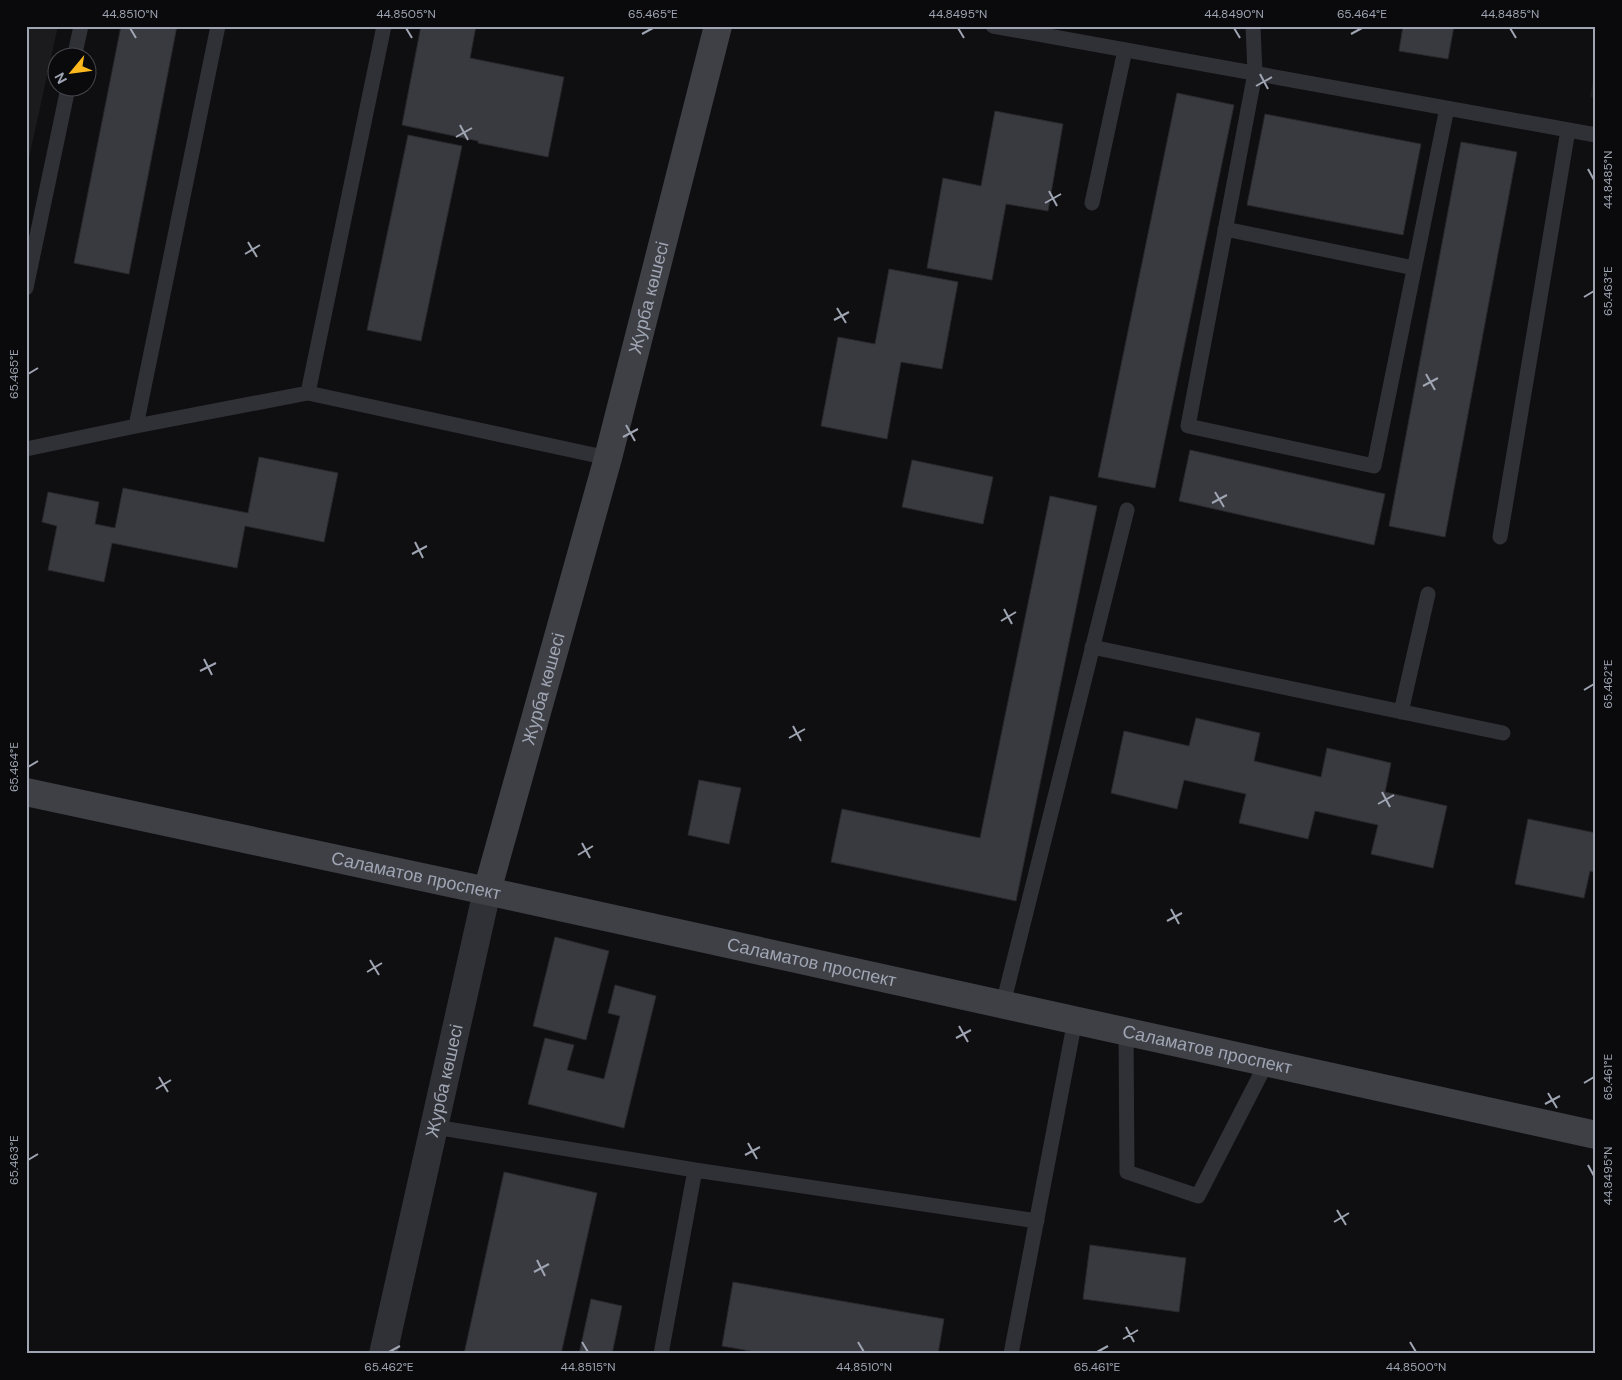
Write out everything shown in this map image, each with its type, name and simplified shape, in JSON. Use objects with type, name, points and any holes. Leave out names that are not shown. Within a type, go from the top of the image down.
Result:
[{"type":"street","name":"Журба көшесі","points":[[383,1354],[487,891],[608,458],[718,26]]},
{"type":"street","name":"Саламатов проспект","points":[[26,792],[1596,1134]]},
{"type":"lane","points":[[76,48],[81,26]]},
{"type":"lane","points":[[136,426],[218,26]]},
{"type":"lane","points":[[308,394],[384,26]]},
{"type":"lane","points":[[993,26],[1596,135]]},
{"type":"lane","points":[[1253,26],[1255,73],[1188,426],[1374,466],[1447,108]]},
{"type":"lane","points":[[1092,203],[1125,50]]},
{"type":"lane","points":[[26,288],[66,98]]},
{"type":"lane","points":[[1500,537],[1568,130]]},
{"type":"lane","points":[[1225,228],[1414,268]]},
{"type":"lane","points":[[26,449],[136,426],[308,394],[608,458]]},
{"type":"lane","points":[[1003,1004],[1127,510]]},
{"type":"lane","points":[[1401,712],[1428,594]]},
{"type":"lane","points":[[1092,648],[1503,733]]},
{"type":"lane","points":[[1011,1354],[1075,1020]]},
{"type":"lane","points":[[1126,1031],[1127,1172],[1198,1196],[1267,1062]]},
{"type":"lane","points":[[435,1127],[695,1170],[1036,1221]]},
{"type":"lane","points":[[661,1354],[695,1170]]},
{"type":"shaded area","points":[[26,26],[58,26],[53,48],[48,48],[48,71],[26,171]]},
{"type":"shaded area","points":[[1596,63],[1596,98],[1590,97]]},
{"type":"building","points":[[121,26],[177,26],[129,274],[74,263]]},
{"type":"building","points":[[421,26],[476,26],[470,58],[564,77],[548,157],[402,125]]},
{"type":"building","points":[[1403,26],[1454,26],[1448,59],[1399,51]]},
{"type":"building","points":[[1177,93],[1234,105],[1155,488],[1098,477]]},
{"type":"building","points":[[995,111],[1063,124],[1048,211],[1006,204],[992,280],[927,268],[943,178],[981,186]]},
{"type":"building","points":[[1265,114],[1421,144],[1403,235],[1247,205]]},
{"type":"building","points":[[408,135],[462,146],[421,341],[367,330]]},
{"type":"building","points":[[1461,142],[1517,152],[1445,537],[1389,526]]},
{"type":"building","points":[[889,269],[958,282],[942,369],[901,362],[887,439],[821,426],[838,337],[875,344]]},
{"type":"building","points":[[1190,450],[1385,494],[1374,545],[1179,501]]},
{"type":"building","points":[[259,457],[338,473],[324,542],[245,526],[237,568],[112,543],[104,582],[48,570],[57,526],[42,522],[48,492],[99,502],[95,524],[115,528],[123,488],[248,513]]},
{"type":"building","points":[[912,460],[993,477],[983,524],[902,507]]},
{"type":"building","points":[[1050,496],[1097,506],[1016,901],[831,862],[842,809],[980,838]]},
{"type":"building","points":[[1196,718],[1260,733],[1254,761],[1321,777],[1327,748],[1391,763],[1385,792],[1447,806],[1433,868],[1371,854],[1378,825],[1315,811],[1308,839],[1239,823],[1246,794],[1184,780],[1177,809],[1111,793],[1124,731],[1189,746]]},
{"type":"building","points":[[699,780],[741,788],[729,844],[688,835]]},
{"type":"building","points":[[1528,819],[1596,833],[1596,872],[1590,871],[1584,898],[1515,884]]},
{"type":"building","points":[[555,937],[609,951],[586,1040],[533,1026]]},
{"type":"building","points":[[615,985],[656,996],[624,1128],[528,1104],[545,1038],[574,1045],[567,1070],[604,1079],[620,1016],[608,1013]]},
{"type":"building","points":[[504,1172],[597,1193],[561,1354],[464,1354]]},
{"type":"building","points":[[1090,1245],[1186,1258],[1179,1312],[1083,1299]]},
{"type":"building","points":[[733,1282],[944,1319],[938,1354],[767,1354],[722,1346]]},
{"type":"building","points":[[591,1299],[622,1306],[612,1354],[579,1354]]}]
